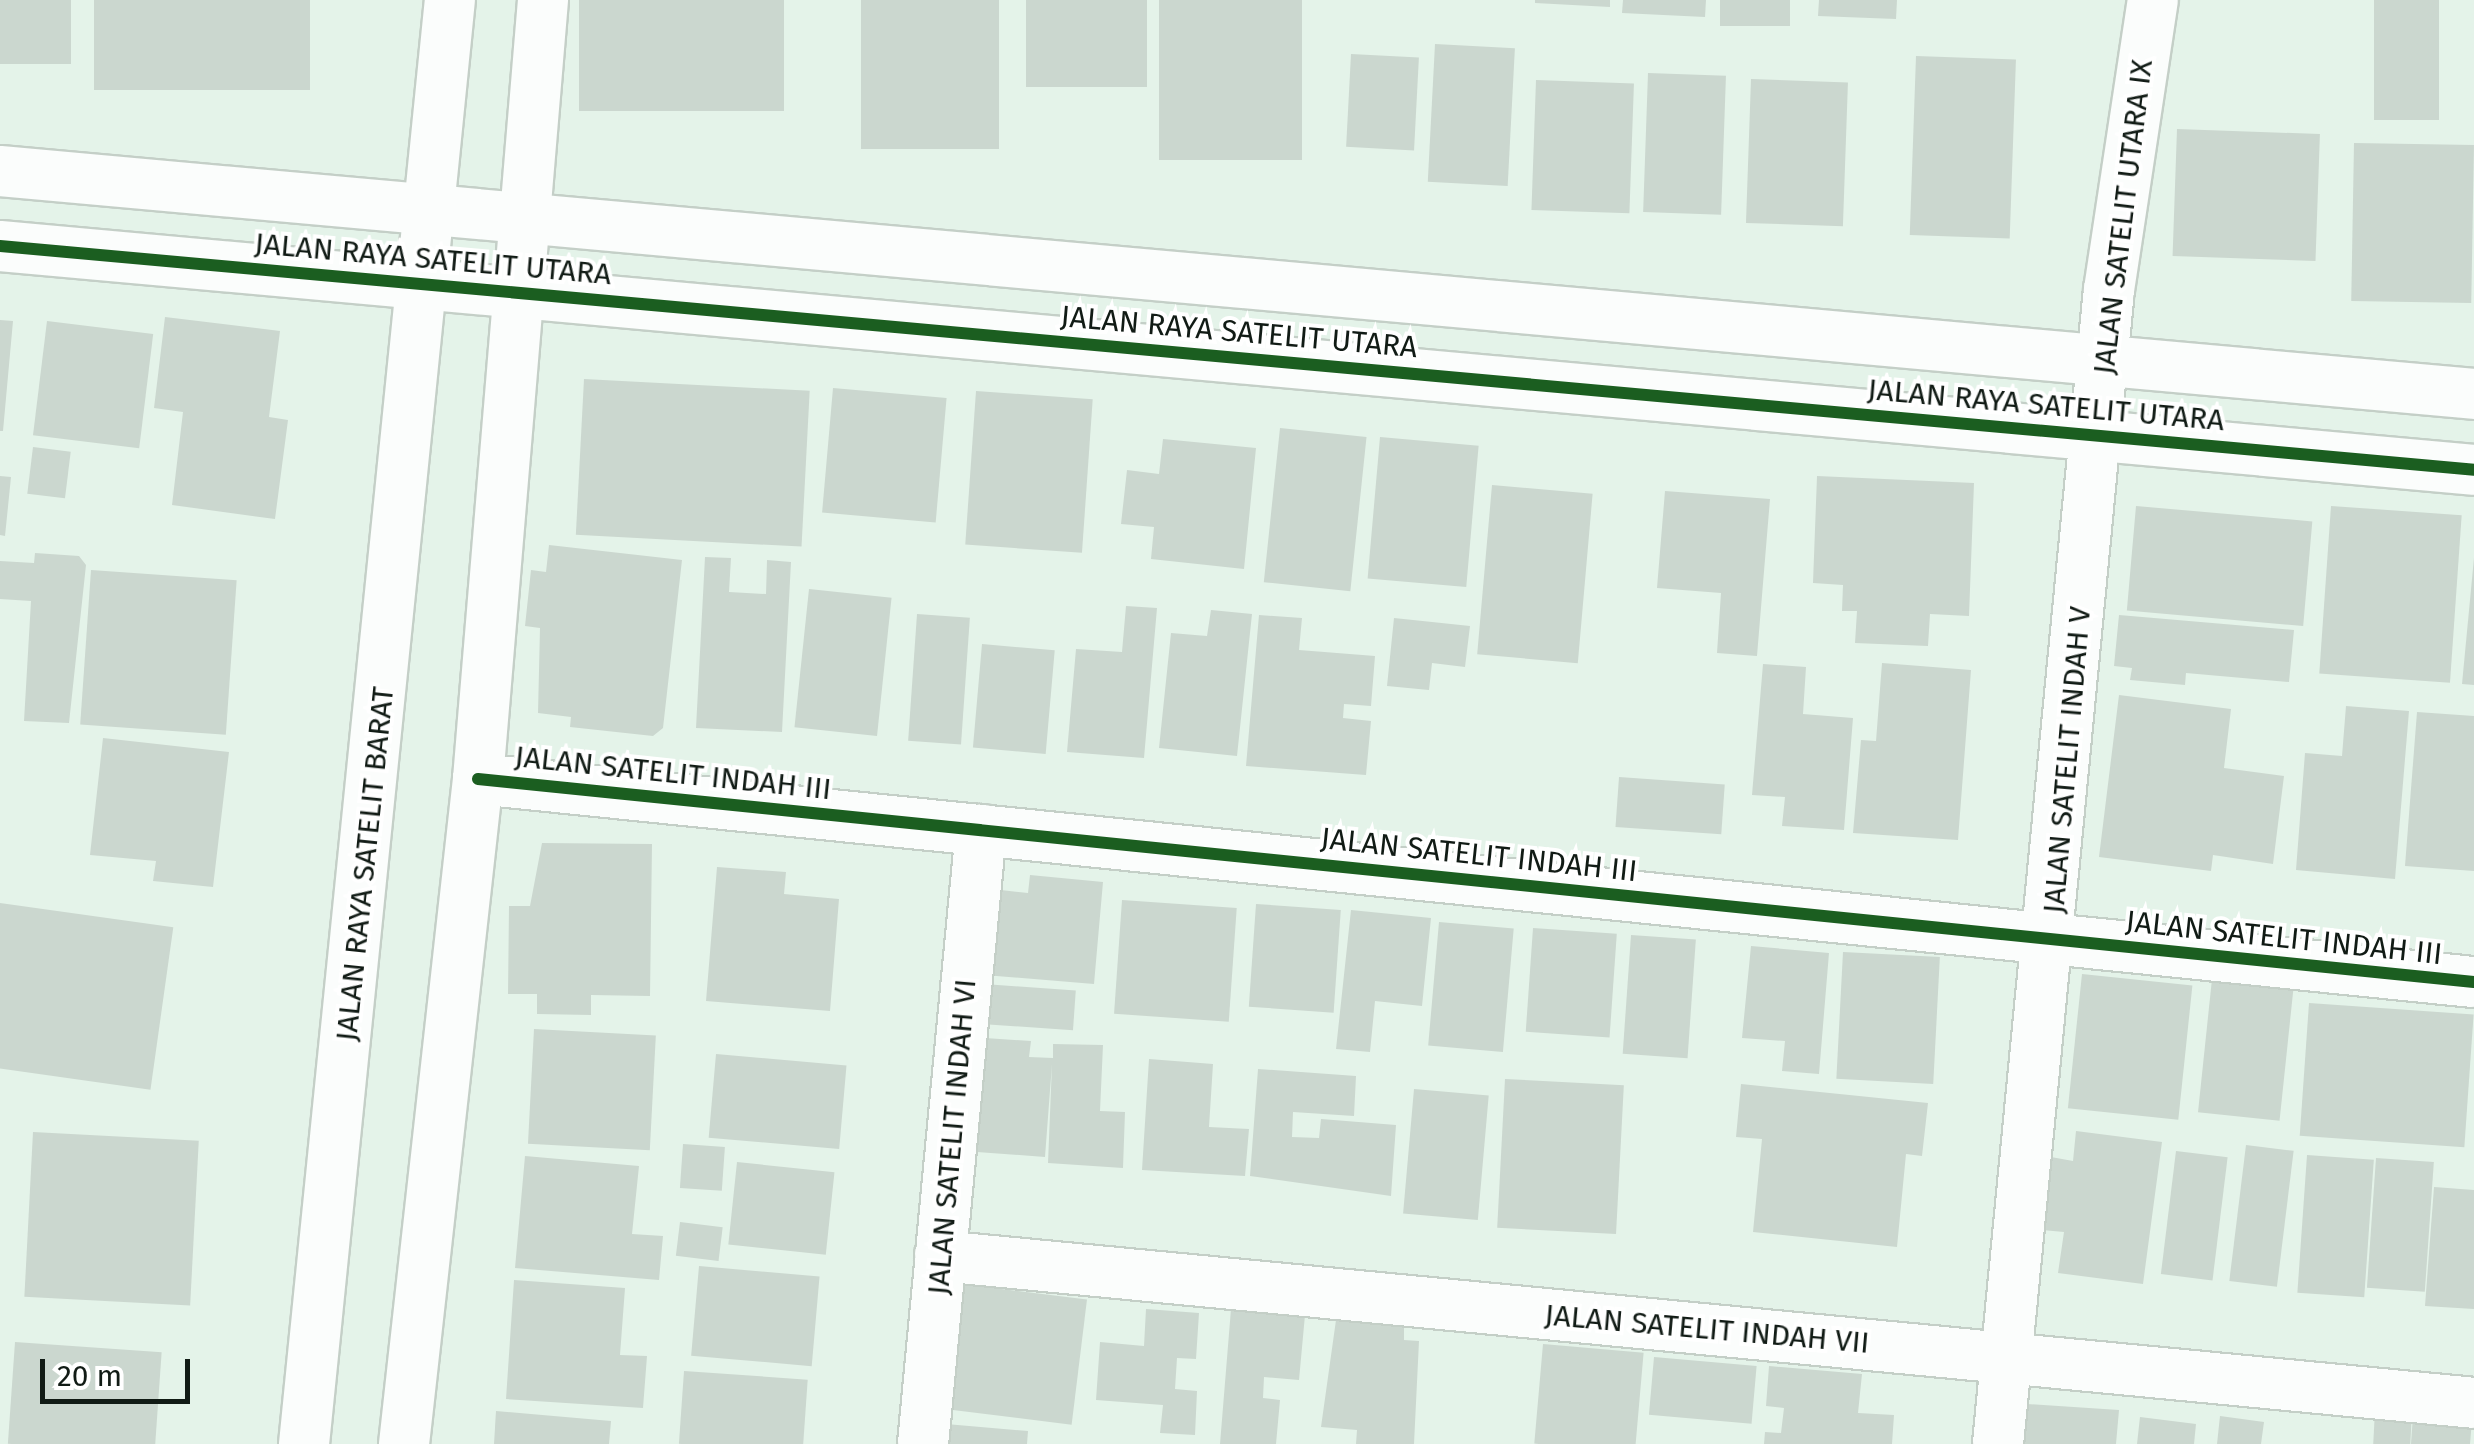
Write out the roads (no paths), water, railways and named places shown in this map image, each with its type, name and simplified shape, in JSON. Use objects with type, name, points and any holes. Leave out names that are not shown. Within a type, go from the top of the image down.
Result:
[{"type":"street","name":"JALAN RAYA SATELIT UTARA","points":[[425,284],[450,0]]},
{"type":"street","name":"JALAN RAYA SATELIT UTARA","points":[[524,292],[543,0]]},
{"type":"street","name":"JALAN SATELIT UTARA IX","points":[[2096,435],[2152,0]]},
{"type":"street","name":"JALAN RAYA SATELIT UTARA","points":[[0,171],[2104,357],[2474,394]]},
{"type":"street","name":"JALAN RAYA SATELIT UTARA","points":[[0,246],[2474,470]]},
{"type":"street","name":"JALAN RAYA SATELIT BARAT","points":[[304,1444],[425,284]]},
{"type":"street","points":[[404,1444],[478,779],[524,292]]},
{"type":"street","name":"JALAN SATELIT INDAH V","points":[[1998,1444],[2052,939],[2096,435]]},
{"type":"street","name":"JALAN SATELIT INDAH III","points":[[478,779],[2474,982]]},
{"type":"street","name":"JALAN SATELIT INDAH VI","points":[[923,1444],[981,830]]},
{"type":"street","name":"JALAN SATELIT INDAH VII","points":[[940,1256],[2474,1403]]}]
